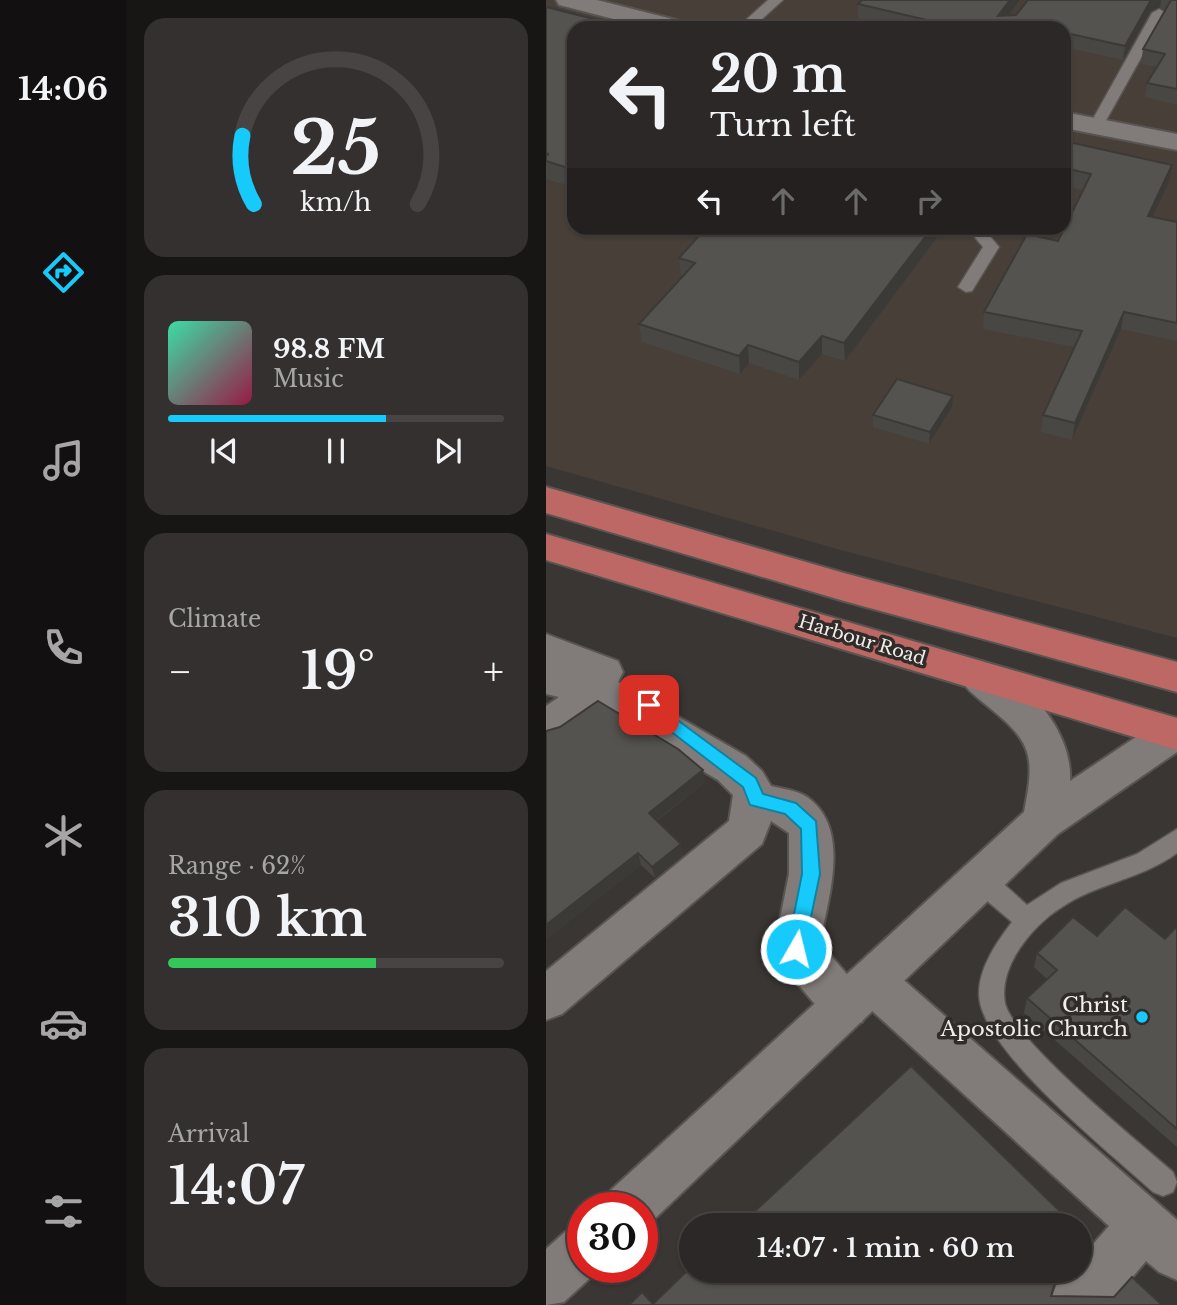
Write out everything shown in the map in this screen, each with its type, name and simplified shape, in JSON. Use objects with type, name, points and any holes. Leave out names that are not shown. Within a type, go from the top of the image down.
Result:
[{"type":"highway","points":[[546,500],[844,587],[1177,677]]},
{"type":"highway","name":"Harbour Road","points":[[546,547],[1176,733]]},
{"type":"street","points":[[568,0],[651,21]]},
{"type":"street","points":[[1071,121],[1177,142]]},
{"type":"street","points":[[546,649],[607,674],[744,784],[747,831],[546,999]]},
{"type":"street","points":[[978,676],[1033,721],[1044,735],[1051,753],[1052,772],[1043,821]]},
{"type":"street","points":[[546,679],[599,690],[744,784],[790,808],[810,826],[811,874],[796,949],[1161,1220],[1075,1305]]},
{"type":"street","points":[[546,727],[599,690]]},
{"type":"street","points":[[646,1192],[981,882],[1043,821],[1176,733]]},
{"type":"street","points":[[546,1284],[567,1265]]},
{"type":"lane","points":[[752,21],[776,0]]},
{"type":"lane","points":[[1096,126],[1159,13]]},
{"type":"lane","points":[[966,286],[991,247],[981,235]]},
{"type":"lane","points":[[1161,1220],[1001,1027],[992,1005],[993,982],[1002,954],[1046,901],[1063,891],[1148,860],[1177,839]]},
{"type":"lane","points":[[981,882],[1028,920]]},
{"type":"shaded area","points":[[546,0],[1177,0],[1177,638],[837,549],[546,466]]},
{"type":"building","points":[[862,0],[1010,0],[998,16],[1016,15],[1028,0],[1151,0],[1125,46],[1071,34],[1071,21],[931,21],[858,4]]},
{"type":"building","points":[[1171,0],[1177,0],[1177,89],[1147,83],[1165,54],[1143,49]]},
{"type":"building","points":[[546,7],[601,21],[567,21],[567,168],[546,161]]},
{"type":"building","points":[[1071,143],[1172,165],[1148,216],[1177,222],[1177,323],[1124,312],[1075,423],[1043,415],[1082,331],[984,312],[1026,235],[1058,241],[1061,235],[1071,235],[1071,215],[1091,174],[1071,170]]},
{"type":"building","points":[[700,235],[927,235],[844,343],[822,336],[799,362],[748,345],[739,356],[639,324],[695,263],[679,258]]},
{"type":"building","points":[[897,379],[953,396],[930,432],[873,415]]},
{"type":"building","points":[[598,701],[678,749],[703,770],[649,813],[681,844],[652,867],[638,853],[546,925],[546,731],[560,727]]},
{"type":"building","points":[[1125,907],[1165,939],[1177,926],[1177,1129],[1027,998],[1057,970],[1037,953],[1073,917],[1097,936]]},
{"type":"building","points":[[911,1066],[1062,1213],[753,1213]]},
{"type":"building","points":[[1132,1277],[1162,1305],[629,1305],[642,1292],[653,1304],[679,1279],[679,1283],[1055,1283],[1051,1296],[1114,1297]]},
{"type":"place","name":"Christ Apostolic Church","points":[[1142,1017]]},
{"type":"route","points":[[649,705],[750,783],[756,800],[790,808],[810,826],[811,874],[796,949]]}]
